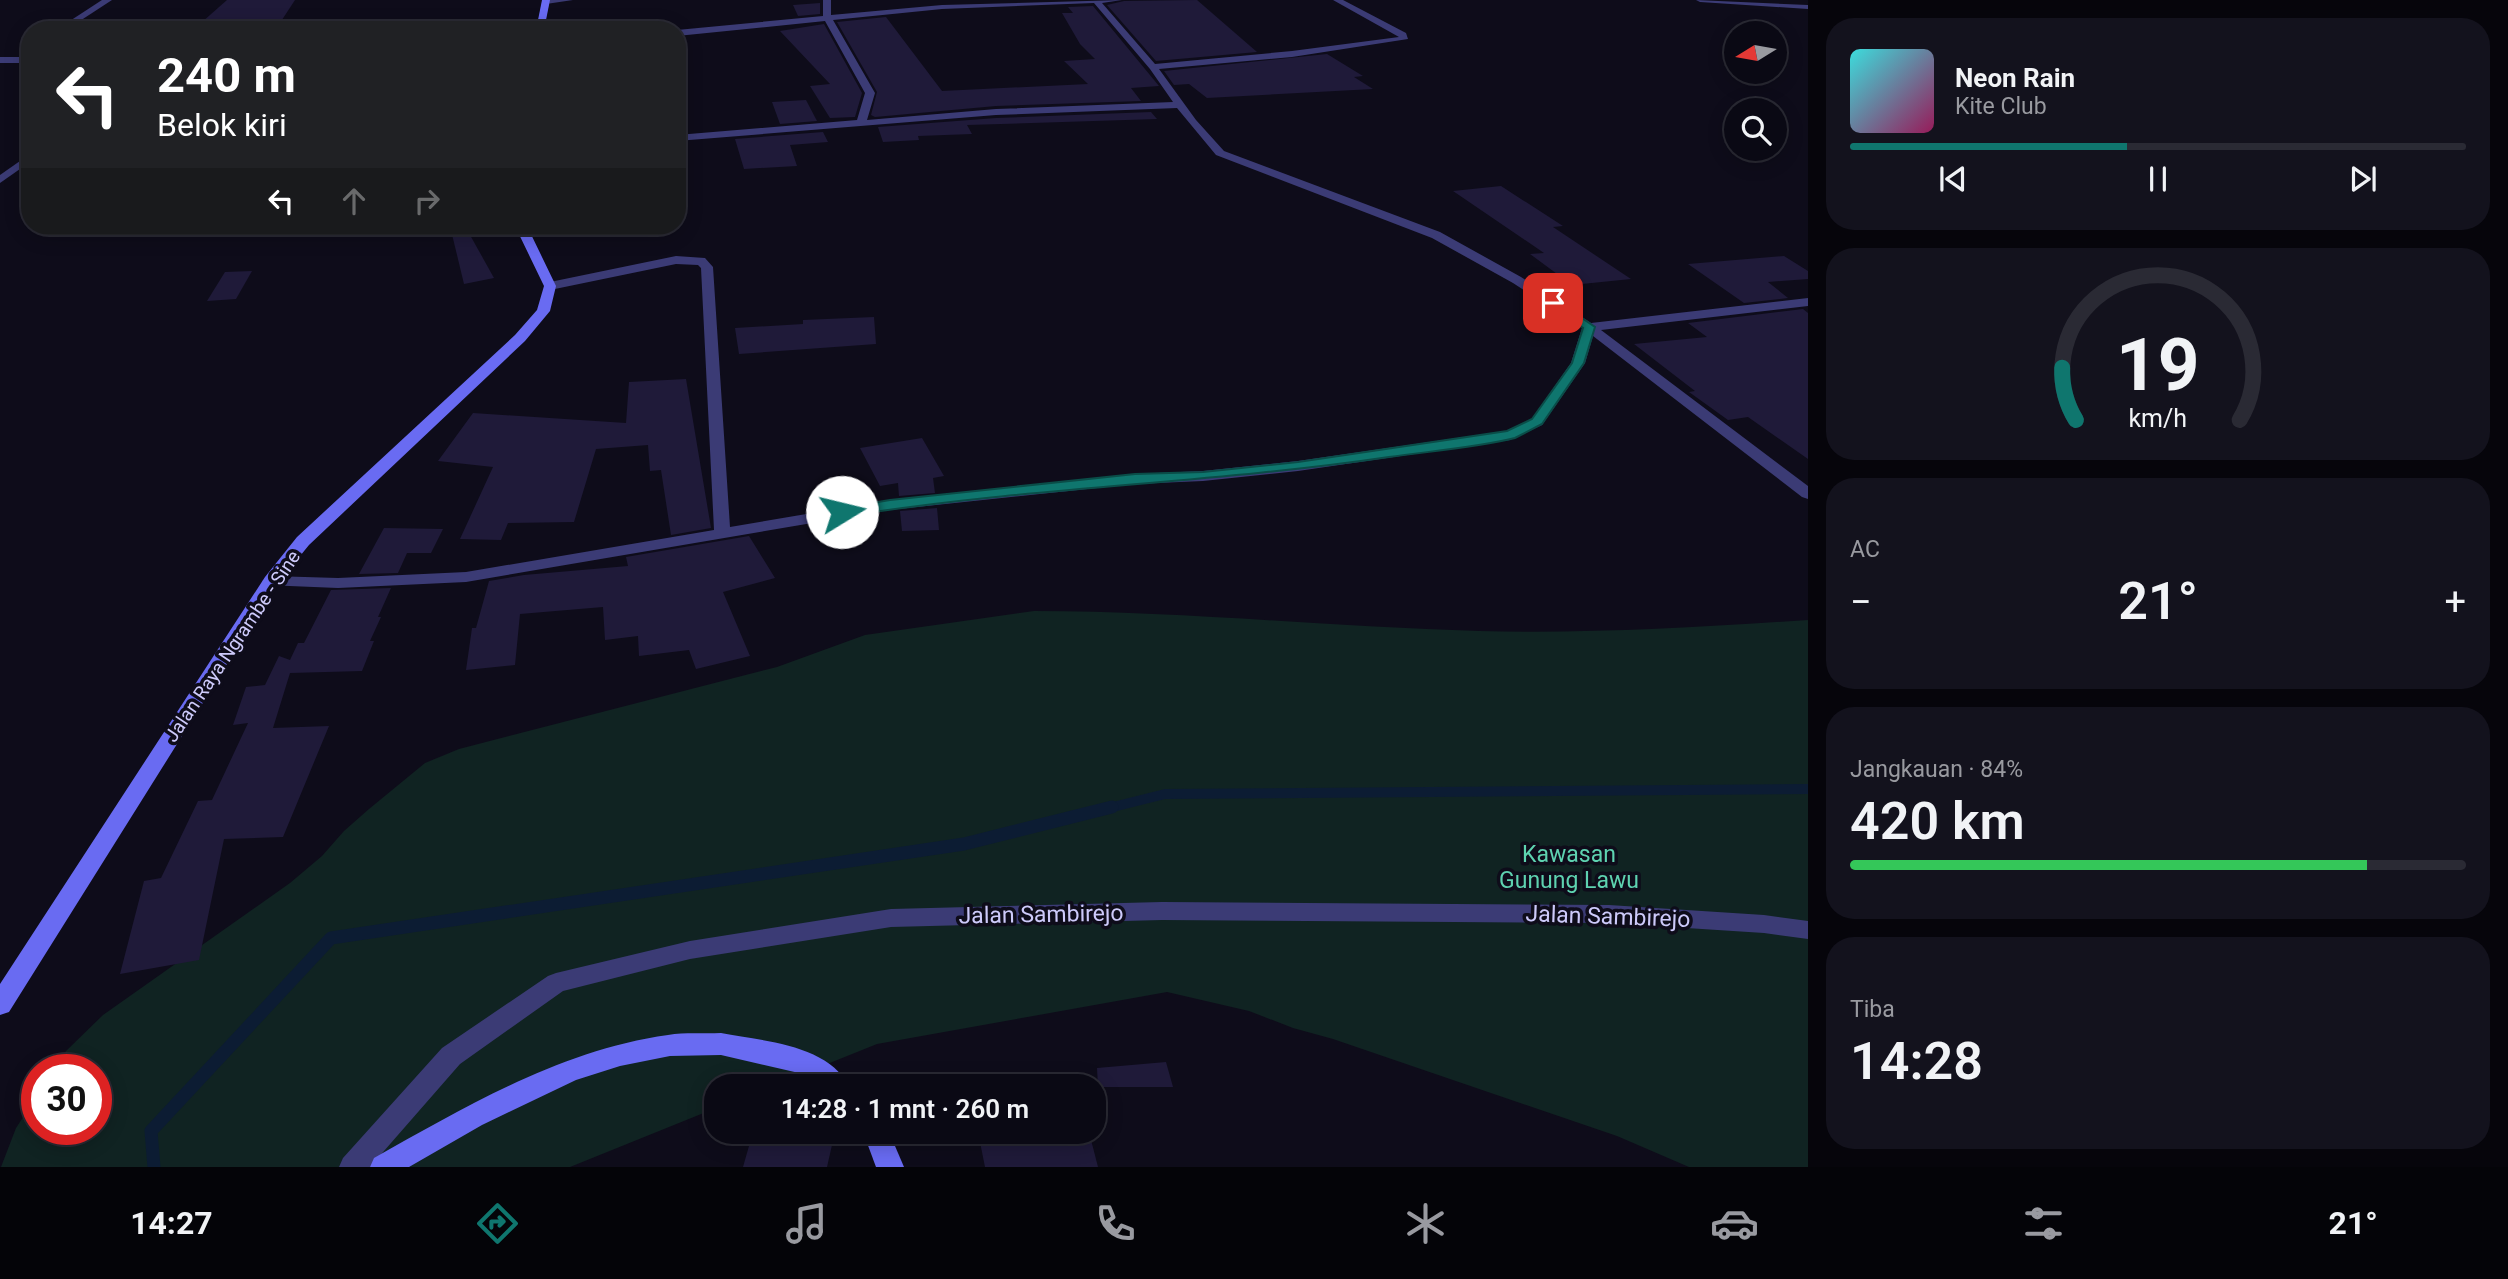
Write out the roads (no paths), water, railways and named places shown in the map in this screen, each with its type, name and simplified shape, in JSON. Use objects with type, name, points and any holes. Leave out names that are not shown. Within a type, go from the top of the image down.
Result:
[{"type":"main road","points":[[542,21],[546,1]]},
{"type":"main road","points":[[525,235],[550,286]]},
{"type":"main road","name":"Jalan Raya Ngrambe - Sine","points":[[0,1005],[271,581],[303,541],[520,338],[543,311],[550,286]]},
{"type":"main road","points":[[384,1167],[456,1126],[568,1070],[658,1045],[744,1045],[816,1069],[822,1074]]},
{"type":"main road","points":[[881,1144],[890,1167]]},
{"type":"street","points":[[74,21],[108,0]]},
{"type":"street","points":[[546,1],[569,0]]},
{"type":"street","points":[[827,0],[827,17],[870,93],[861,123]]},
{"type":"street","points":[[1096,0],[1220,153],[1436,235],[1517,279],[1589,327],[1808,494]]},
{"type":"street","points":[[686,32],[942,7],[1118,0]]},
{"type":"street","points":[[1153,68],[1306,53],[1404,38],[1336,0]]},
{"type":"street","points":[[1700,0],[1808,7]]},
{"type":"street","points":[[12,60],[21,54]]},
{"type":"street","points":[[0,60],[21,60]]},
{"type":"street","points":[[686,137],[1052,109],[1179,105]]},
{"type":"street","points":[[0,180],[21,164]]},
{"type":"street","points":[[550,286],[676,260],[701,261],[707,267],[722,532]]},
{"type":"street","points":[[1589,327],[1808,302]]},
{"type":"street","points":[[271,581],[338,583],[466,577],[890,505],[1135,479],[1203,476],[1298,466],[1510,435],[1537,422],[1578,363],[1589,327]]},
{"type":"street","name":"Jalan Sambirejo","points":[[353,1167],[451,1056],[556,983],[690,950],[891,918],[1162,911],[1609,914],[1765,924],[1808,930]]},
{"type":"waterway","points":[[1105,809],[1165,794],[1808,789]]},
{"type":"waterway","points":[[154,1167],[151,1131],[331,938],[964,844],[1112,807]]},
{"type":"park label","name":"Kawasan Gunung Lawu","points":[[1569,867]]}]
